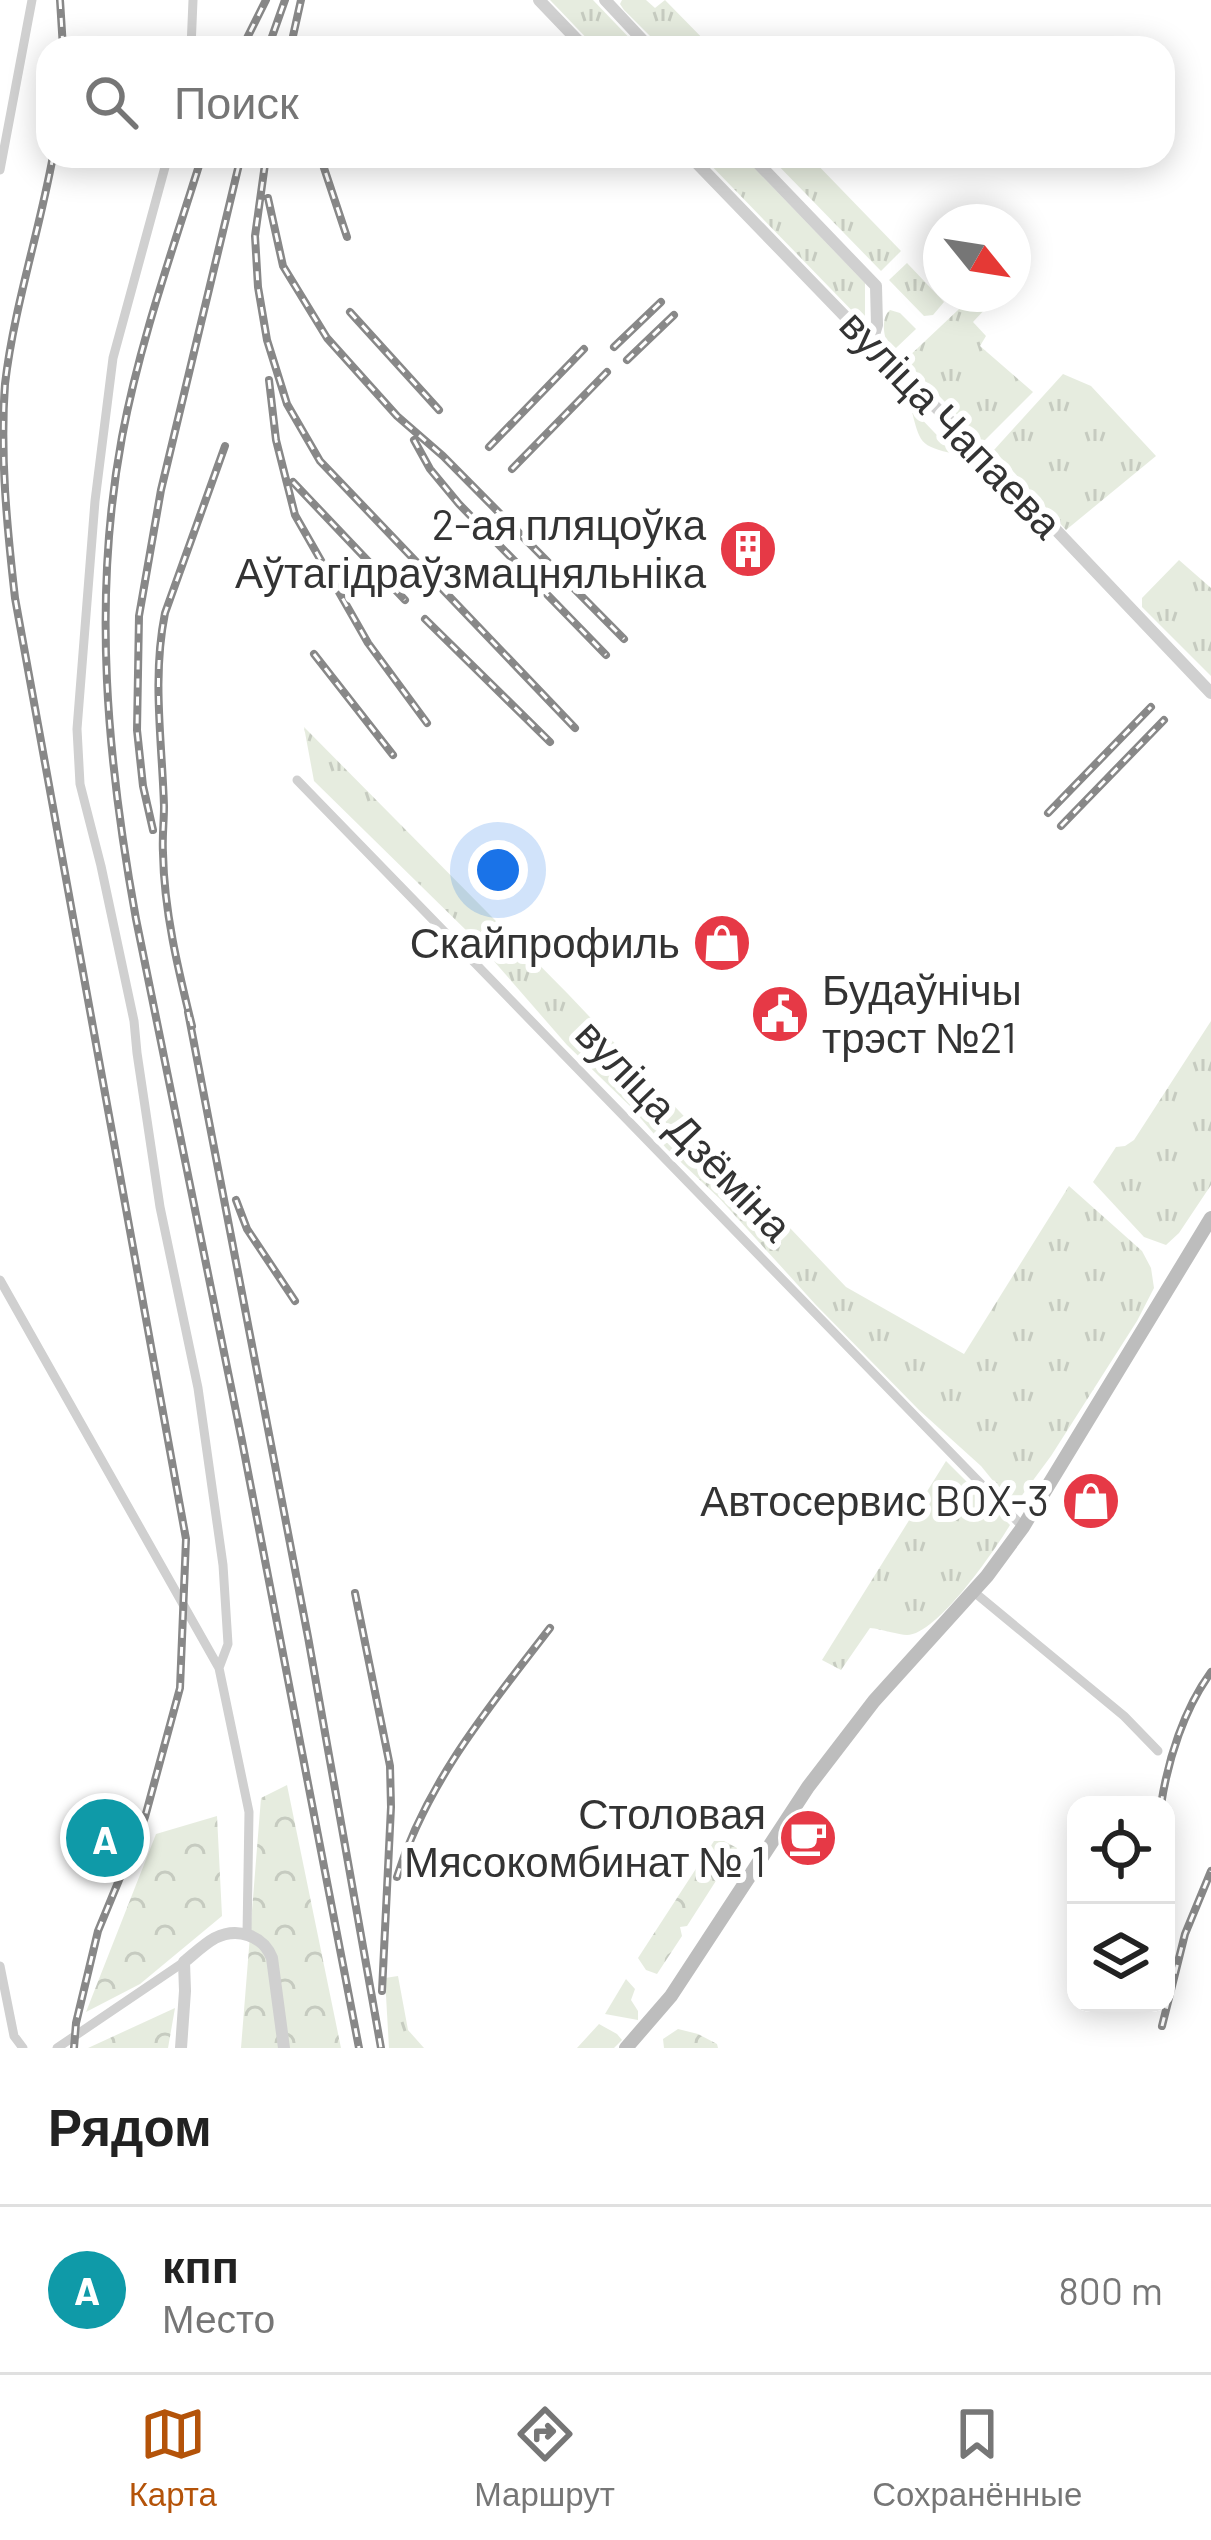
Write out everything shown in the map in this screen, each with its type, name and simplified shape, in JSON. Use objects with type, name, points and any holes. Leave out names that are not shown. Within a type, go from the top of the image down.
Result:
[{"type":"main road","points":[[626,2048],[671,1996],[826,1763],[874,1701],[974,1592],[1023,1527],[1211,1219]]},
{"type":"street","points":[[0,170],[32,0]]},
{"type":"street","points":[[191,36],[194,0]]},
{"type":"street","points":[[539,0],[574,36]]},
{"type":"street","points":[[605,0],[639,36]]},
{"type":"street","points":[[165,168],[113,358],[95,500],[77,729],[80,784],[134,1021],[160,1207],[198,1388],[223,1565],[228,1644],[220,1668]]},
{"type":"street","name":"вуліца Чапаева","points":[[702,168],[1211,693]]},
{"type":"street","points":[[763,168],[876,286],[877,325],[872,341]]},
{"type":"street","name":"вуліца Дзёміна","points":[[297,780],[1023,1527]]},
{"type":"street","points":[[0,1280],[220,1668],[249,1812],[247,1934]]},
{"type":"street","points":[[974,1592],[1124,1716],[1158,1750]]},
{"type":"street","points":[[57,2048],[216,1937],[233,1933],[247,1934],[268,1948],[284,2048]]},
{"type":"street","points":[[181,2048],[184,1962]]},
{"type":"street","points":[[0,1966],[14,2036],[22,2048]]},
{"type":"green space","points":[[550,0],[593,0],[628,36],[584,36]]},
{"type":"green space","points":[[622,0],[646,0],[655,8],[665,0],[700,36],[650,36],[620,4]]},
{"type":"green space","points":[[714,168],[755,168],[865,283],[865,319]]},
{"type":"green space","points":[[781,168],[821,168],[901,251],[881,271]]},
{"type":"green space","points":[[907,263],[923,280],[923,312],[936,312],[924,316],[889,280]]},
{"type":"green space","points":[[890,310],[916,329],[896,348],[889,346],[884,332]]},
{"type":"green space","points":[[956,312],[982,312],[973,322],[986,336],[980,346],[1033,392],[983,442],[905,360]]},
{"type":"green space","points":[[1063,374],[1091,386],[1156,456],[1066,530],[994,450]]},
{"type":"green space","points":[[911,408],[955,454],[923,441]]},
{"type":"green space","points":[[1179,560],[1211,588],[1211,676],[1142,607],[1142,598]]},
{"type":"green space","points":[[304,727],[568,994],[846,1287],[964,1354],[1069,1186],[1142,1251],[1154,1288],[1020,1498],[1007,1498],[981,1466],[919,1410],[567,1045],[472,936],[314,781]]},
{"type":"green space","points":[[1211,1021],[1211,1185],[1166,1245],[1144,1237],[1093,1182],[1116,1147],[1134,1140]]},
{"type":"green space","points":[[946,1461],[1010,1525],[964,1589],[934,1621],[907,1635],[870,1628],[841,1670],[822,1660]]},
{"type":"green space","points":[[287,1785],[341,2048],[241,2048],[261,1798]]},
{"type":"green space","points":[[217,1816],[222,1916],[140,1984],[86,2012],[156,1834]]},
{"type":"green space","points":[[714,1841],[737,1848],[687,1926],[680,1927],[682,1936],[657,1974],[646,1970],[638,1958]]},
{"type":"green space","points":[[398,1976],[408,2030],[424,2048],[389,2048],[385,1978]]},
{"type":"green space","points":[[626,1979],[635,1989],[631,2000],[638,2020],[605,2014]]},
{"type":"green space","points":[[175,2008],[168,2048],[88,2048]]},
{"type":"green space","points":[[599,2024],[622,2040],[614,2048],[577,2048]]},
{"type":"green space","points":[[678,2029],[698,2034],[718,2048],[664,2048],[663,2039]]},
{"type":"railway","points":[[60,0],[62,36]]},
{"type":"railway","points":[[248,36],[266,0]]},
{"type":"railway","points":[[272,36],[285,0]]},
{"type":"railway","points":[[293,36],[301,0]]},
{"type":"railway","points":[[50,168],[5,384],[9,545],[186,1539],[180,1688],[145,1817],[98,1931],[74,2048]]},
{"type":"railway","points":[[198,168],[148,330],[122,437],[107,558],[111,739],[136,919],[359,2048]]},
{"type":"railway","points":[[153,830],[137,730],[139,616],[161,490],[238,168]]},
{"type":"railway","points":[[264,168],[255,236],[258,287],[267,340],[287,404],[320,461],[575,728]]},
{"type":"railway","points":[[324,168],[347,237]]},
{"type":"railway","points":[[268,198],[283,266],[327,338],[397,416],[443,456],[624,639]]},
{"type":"railway","points":[[614,347],[661,302]]},
{"type":"railway","points":[[350,312],[439,410]]},
{"type":"railway","points":[[627,360],[674,315]]},
{"type":"railway","points":[[489,447],[584,349]]},
{"type":"railway","points":[[512,469],[607,372]]},
{"type":"railway","points":[[269,380],[276,440],[295,515],[368,643],[427,723]]},
{"type":"railway","points":[[414,440],[459,504],[606,655]]},
{"type":"railway","points":[[192,1026],[164,875],[159,661],[165,613],[225,446]]},
{"type":"railway","points":[[293,482],[405,600]]},
{"type":"railway","points":[[425,619],[550,742]]},
{"type":"railway","points":[[314,654],[393,755]]},
{"type":"railway","points":[[1048,813],[1151,707]]},
{"type":"railway","points":[[1061,826],[1164,720]]},
{"type":"railway","points":[[188,1012],[381,2048]]},
{"type":"railway","points":[[236,1200],[247,1229],[295,1301]]},
{"type":"railway","points":[[355,1593],[390,1766],[382,1991]]},
{"type":"railway","points":[[397,1877],[443,1777],[550,1628]]},
{"type":"railway","points":[[1163,1796],[1178,1735],[1211,1672]]},
{"type":"railway","points":[[1162,2026],[1185,1934],[1211,1871]]},
{"type":"place","name":"2-ая пляцоўка Аўтагідраўзмацняльніка","points":[[748,549]]},
{"type":"place","name":"Скайпрофиль","points":[[722,943]]},
{"type":"place","name":"Будаўнічы трэст №21","points":[[780,1014]]},
{"type":"place","name":"Автосервис BOX-3","points":[[1091,1501]]},
{"type":"place","name":"кпп","points":[[105,1838]]},
{"type":"place","name":"Столовая Мясокомбинат № 1","points":[[808,1838]]}]
